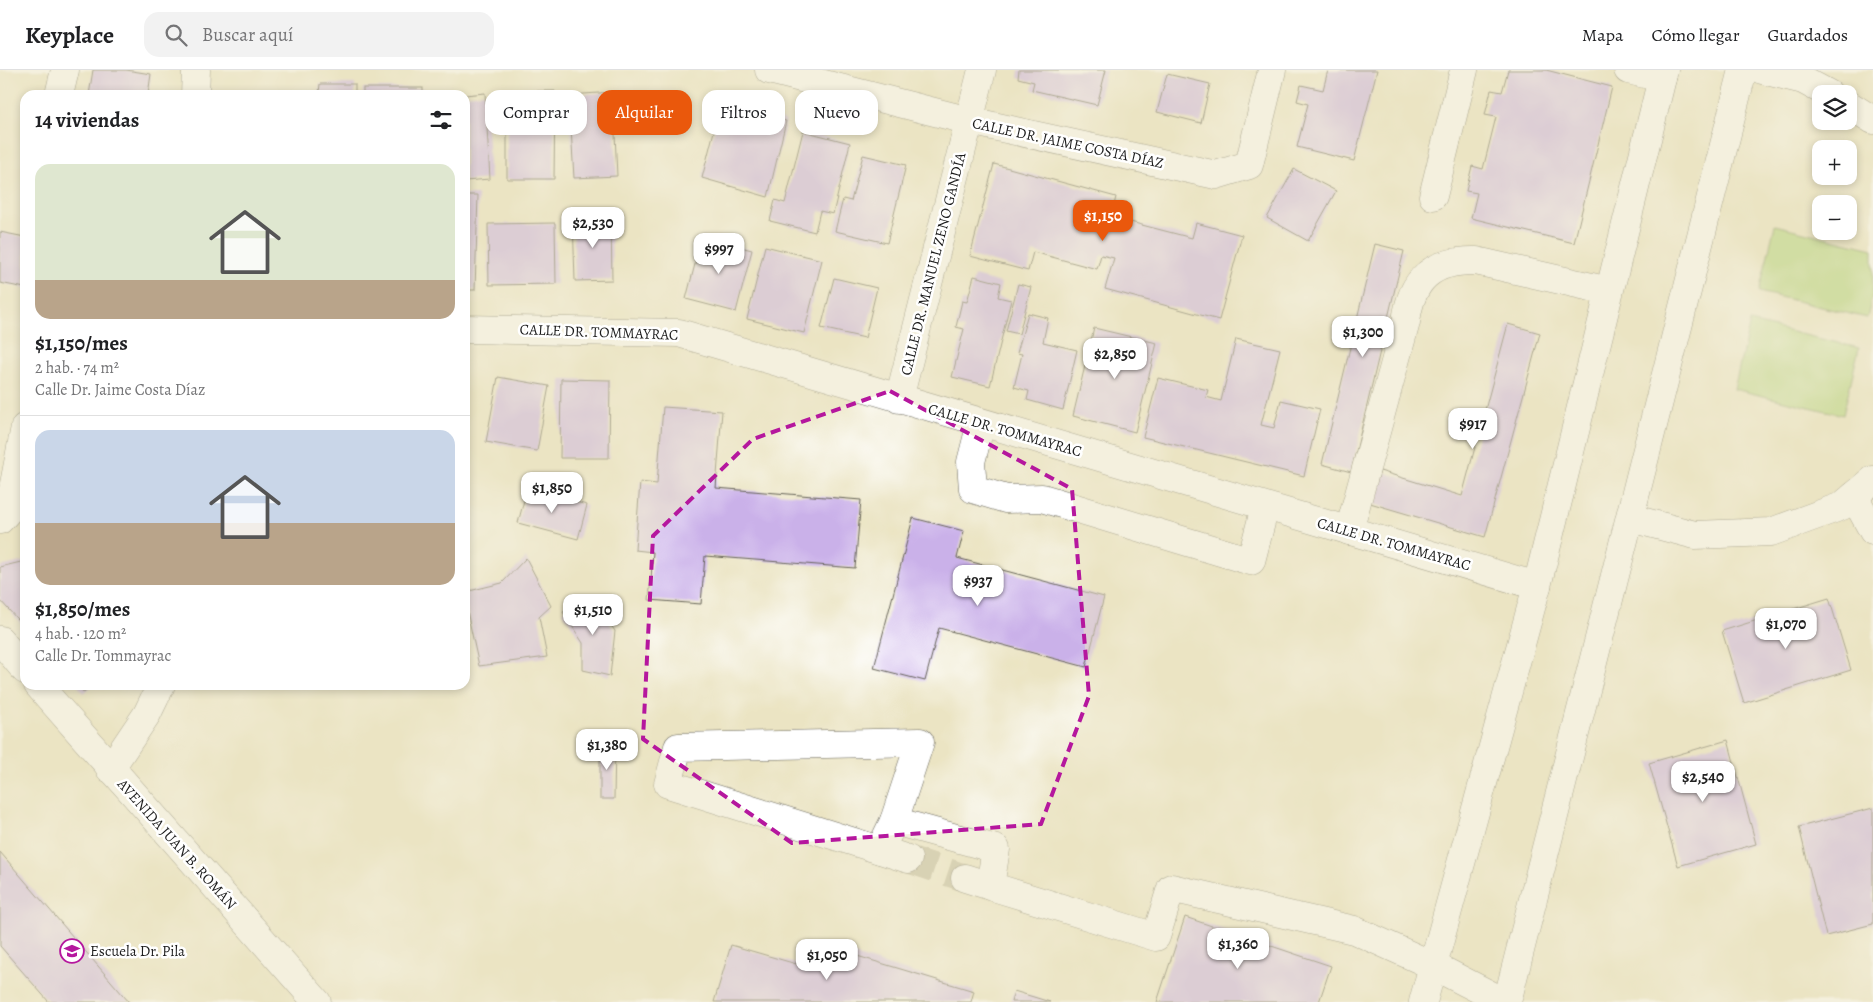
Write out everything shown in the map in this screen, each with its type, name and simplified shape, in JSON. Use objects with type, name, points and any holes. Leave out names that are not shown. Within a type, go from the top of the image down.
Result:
[{"type":"street","points":[[60,90],[65,70]]},
{"type":"street","points":[[195,90],[196,70]]},
{"type":"street","name":"CALLE DR. JAIME COSTA DÍAZ","points":[[769,70],[970,121],[1216,176],[1250,165],[1272,70]]},
{"type":"street","name":"CALLE DR. MANUEL ZENO GANDÍA","points":[[899,399],[982,70]]},
{"type":"street","points":[[1434,196],[1464,70]]},
{"type":"street","points":[[1423,1002],[1537,586],[1663,74],[1628,70]]},
{"type":"street","points":[[894,821],[996,849],[977,882],[1156,937],[1171,888],[1354,930],[1434,966],[1506,1002],[1743,70]]},
{"type":"street","points":[[1762,70],[1803,80],[1812,85]]},
{"type":"street","points":[[1857,110],[1873,120]]},
{"type":"street","points":[[1349,531],[1406,322],[1408,305],[1415,288],[1426,275],[1441,265],[1458,260],[1476,261],[1609,291]]},
{"type":"street","name":"CALLE DR. TOMMAYRAC","points":[[470,329],[679,332],[899,399],[1537,586]]},
{"type":"street","points":[[981,423],[971,462],[973,489],[1006,499],[1042,498],[1251,561],[1266,507]]},
{"type":"street","points":[[0,520],[9,510],[20,453]]},
{"type":"street","points":[[1630,518],[1694,535],[1770,532],[1842,506],[1864,488],[1873,531]]},
{"type":"street","points":[[0,640],[20,664]]},
{"type":"street","name":"AVENIDA JUAN B. ROMÁN","points":[[42,690],[317,1002]]},
{"type":"street","points":[[110,769],[147,714],[159,690]]},
{"type":"street","points":[[880,850],[894,821],[920,742],[678,747],[668,784],[908,859]]},
{"type":"highlighted area","points":[[890,391],[1072,489],[1089,696],[1041,824],[792,843],[643,739],[653,536],[753,439]]},
{"type":"green space","points":[[1775,225],[1812,234],[1812,240],[1836,240],[1873,249],[1873,293],[1867,318],[1759,292]]},
{"type":"green space","points":[[1750,322],[1859,348],[1843,415],[1734,389]]},
{"type":"building","points":[[93,70],[126,70],[151,74],[149,90],[90,90]]},
{"type":"building","points":[[1019,70],[1106,70],[1097,105],[1032,90],[1034,82],[1018,78]]},
{"type":"building","points":[[1328,70],[1377,70],[1354,161],[1297,147],[1308,104],[1297,101],[1301,85],[1323,90]]},
{"type":"building","points":[[1508,70],[1546,70],[1612,87],[1574,243],[1471,218],[1477,193],[1466,191],[1472,166],[1483,169],[1496,117],[1485,115],[1491,90],[1502,92]]},
{"type":"building","points":[[1167,74],[1210,84],[1201,123],[1157,112]]},
{"type":"building","points":[[320,84],[355,84],[355,90],[319,90]]},
{"type":"building","points":[[363,88],[423,88],[423,90],[363,90]]},
{"type":"building","points":[[485,93],[485,135],[487,135],[490,179],[470,181],[470,94]]},
{"type":"building","points":[[597,93],[597,135],[615,135],[617,176],[574,178],[571,135],[587,135],[587,94]]},
{"type":"building","points":[[507,135],[554,135],[554,179],[507,179]]},
{"type":"building","points":[[713,135],[783,135],[768,197],[702,178]]},
{"type":"building","points":[[802,135],[819,135],[850,143],[833,214],[820,211],[815,232],[770,221],[775,200],[785,203]]},
{"type":"building","points":[[863,155],[906,165],[887,243],[835,231],[843,199],[851,201]]},
{"type":"building","points":[[994,164],[1116,197],[1111,217],[1192,238],[1196,223],[1242,235],[1219,320],[1105,289],[1114,258],[1101,255],[1097,269],[1033,252],[1028,271],[970,256]]},
{"type":"building","points":[[1294,169],[1336,191],[1308,241],[1267,218]]},
{"type":"building","points":[[470,195],[478,195],[475,290],[470,290]]},
{"type":"building","points":[[611,217],[612,280],[575,281],[573,218]]},
{"type":"building","points":[[555,223],[556,284],[489,285],[488,224]]},
{"type":"building","points":[[0,232],[20,236],[20,287],[0,283]]},
{"type":"building","points":[[702,237],[752,250],[736,312],[686,299]]},
{"type":"building","points":[[1375,244],[1404,251],[1351,472],[1322,464]]},
{"type":"building","points":[[765,246],[822,260],[804,333],[747,319]]},
{"type":"building","points":[[974,276],[1001,283],[998,297],[1011,300],[990,386],[952,377],[964,329],[956,327],[962,301],[967,302]]},
{"type":"building","points":[[834,278],[877,288],[865,338],[821,328]]},
{"type":"building","points":[[1018,284],[1031,287],[1019,334],[1006,331]]},
{"type":"building","points":[[1028,313],[1048,318],[1043,342],[1077,350],[1063,410],[1027,400],[1029,391],[1014,387],[1022,354],[1017,353]]},
{"type":"building","points":[[1508,324],[1540,333],[1485,537],[1370,503],[1380,471],[1462,496]]},
{"type":"building","points":[[1094,328],[1157,343],[1135,432],[1073,416]]},
{"type":"building","points":[[1236,339],[1280,349],[1261,425],[1274,428],[1281,400],[1320,409],[1304,476],[1143,437],[1158,378],[1208,390],[1206,397],[1221,401]]},
{"type":"building","points":[[498,377],[549,386],[537,451],[486,442]]},
{"type":"building","points":[[561,379],[610,380],[609,458],[560,458]]},
{"type":"building","points":[[663,407],[722,411],[716,488],[861,500],[855,568],[705,556],[701,604],[649,600],[653,552],[635,550],[640,482],[657,484]]},
{"type":"building","points":[[527,489],[587,505],[578,539],[518,523]]},
{"type":"building","points":[[913,518],[964,531],[957,558],[1104,597],[1086,667],[939,628],[925,681],[874,668]]},
{"type":"building","points":[[526,558],[551,606],[539,617],[547,657],[479,666],[470,625],[470,591],[502,583]]},
{"type":"building","points":[[20,562],[20,622],[0,600],[0,567]]},
{"type":"building","points":[[589,595],[615,631],[610,676],[583,670],[583,643],[563,612]]},
{"type":"building","points":[[1829,598],[1851,670],[1744,703],[1722,631]]},
{"type":"building","points":[[1728,740],[1756,844],[1678,866],[1649,763]]},
{"type":"building","points":[[600,744],[615,744],[614,799],[600,799]]},
{"type":"building","points":[[1873,808],[1873,924],[1826,936],[1799,827]]},
{"type":"building","points":[[0,852],[129,1002],[49,1002],[0,946]]},
{"type":"building","points":[[1185,917],[1331,966],[1319,1002],[1157,1002]]},
{"type":"building","points":[[817,944],[974,991],[971,1002],[714,1002],[731,945],[810,968]]},
{"type":"building","points":[[1014,991],[1050,1002],[1011,1002]]},
{"type":"tunnel","points":[[908,859],[965,878]]},
{"type":"place","name":"Escuela Dr. Pila","points":[[72,951]]}]
